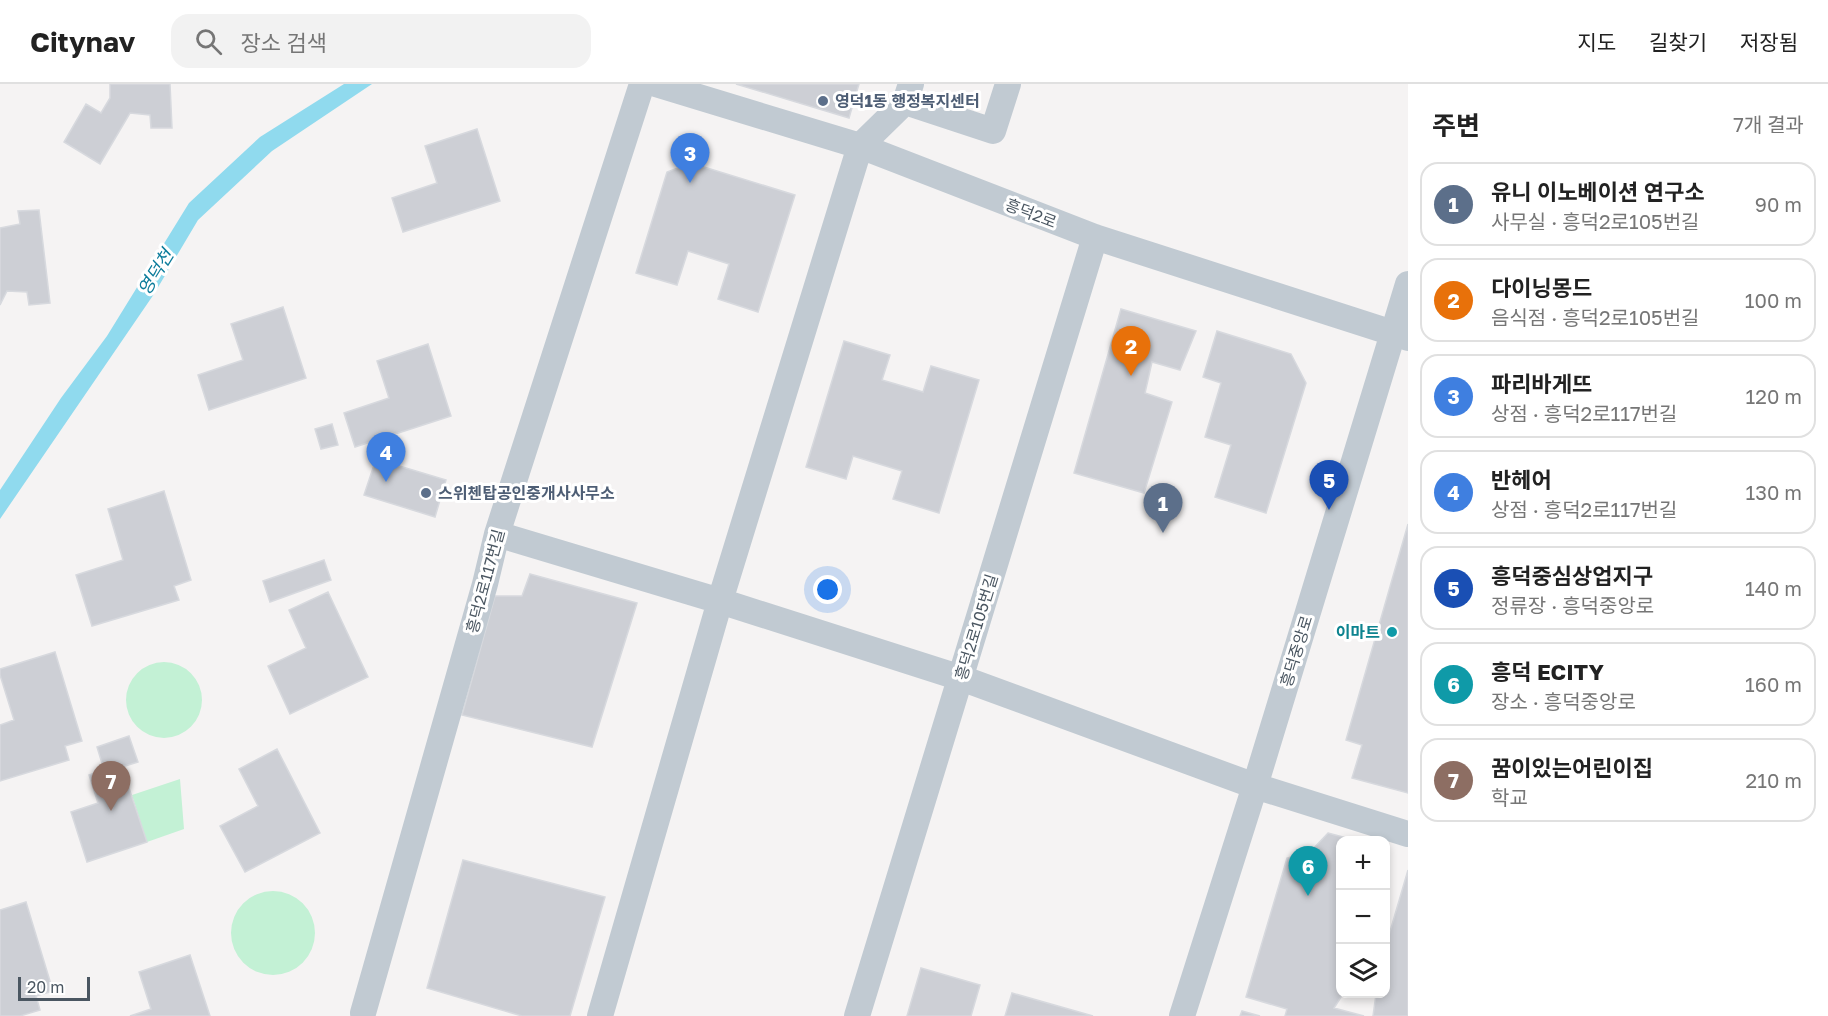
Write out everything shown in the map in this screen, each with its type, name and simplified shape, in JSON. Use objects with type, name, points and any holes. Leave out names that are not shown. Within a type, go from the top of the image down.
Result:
[{"type":"street","name":"흥덕2로117번길","points":[[365,1015],[497,534],[642,84]]},
{"type":"street","name":"흥덕2로","points":[[656,84],[860,146],[1095,237],[1400,336]]},
{"type":"street","points":[[600,1016],[720,601],[860,146],[908,93],[993,130],[1008,84]]},
{"type":"street","name":"흥덕2로105번길","points":[[857,1016],[1095,237]]},
{"type":"street","name":"흥덕중앙로","points":[[1182,1016],[1400,336],[1408,284]]},
{"type":"street","points":[[497,534],[720,601],[961,678],[1255,786],[1408,834]]},
{"type":"green space","points":[[172,662],[185,668],[196,679],[202,692],[200,715],[185,732],[172,738],[156,738],[143,732],[128,715],[126,692],[132,679],[149,664]]},
{"type":"green space","points":[[180,779],[184,829],[147,842],[132,795]]},
{"type":"green space","points":[[273,891],[289,894],[303,903],[312,917],[315,933],[312,949],[303,963],[289,972],[273,975],[257,972],[243,963],[234,949],[231,933],[234,917],[243,903],[257,894]]},
{"type":"water","name":"영덕천","points":[[344,84],[372,84],[272,151],[198,220],[154,294],[0,519],[0,490],[61,398],[107,336],[189,203],[260,137]]},
{"type":"building","points":[[110,84],[170,84],[172,128],[151,128],[150,115],[130,113],[100,164],[64,142],[86,104],[101,113],[110,98]]},
{"type":"building","name":"영덕1동 행정복지센터","points":[[736,84],[859,84],[849,118]]},
{"type":"building","points":[[477,129],[500,201],[403,232],[392,198],[437,183],[425,146]]},
{"type":"building","points":[[691,163],[795,195],[758,312],[718,299],[729,264],[688,251],[677,285],[636,273],[667,172]]},
{"type":"building","points":[[39,210],[50,303],[29,305],[27,292],[7,291],[0,305],[0,228],[20,224],[18,211]]},
{"type":"building","points":[[283,307],[306,378],[209,410],[198,375],[243,360],[231,324]]},
{"type":"building","points":[[1121,309],[1196,331],[1180,370],[1152,362],[1145,393],[1172,402],[1144,493],[1074,473]]},
{"type":"building","points":[[1217,331],[1291,354],[1306,383],[1266,513],[1215,497],[1231,445],[1205,437],[1221,383],[1203,377]]},
{"type":"building","points":[[844,341],[890,355],[882,380],[923,392],[931,366],[979,380],[939,513],[893,499],[902,471],[853,456],[846,479],[806,467]]},
{"type":"building","points":[[428,344],[451,416],[355,447],[344,413],[389,398],[377,361]]},
{"type":"building","points":[[332,424],[338,445],[321,449],[315,429]]},
{"type":"building","points":[[376,459],[446,480],[435,517],[364,495]]},
{"type":"building","points":[[164,491],[191,580],[174,586],[179,600],[92,626],[76,575],[123,560],[108,509]]},
{"type":"building","name":"이마트","points":[[1408,524],[1408,793],[1352,778],[1362,745],[1346,740]]},
{"type":"building","points":[[324,560],[331,580],[270,602],[263,581]]},
{"type":"building","points":[[530,574],[637,603],[592,747],[462,715],[495,596],[522,596]]},
{"type":"building","points":[[328,592],[368,677],[290,714],[268,666],[306,648],[289,610]]},
{"type":"building","points":[[55,652],[82,741],[65,746],[69,760],[0,781],[0,725],[14,720],[0,669]]},
{"type":"building","points":[[129,736],[138,762],[122,767],[147,842],[87,862],[71,812],[98,803],[89,775],[104,770],[97,747]]},
{"type":"building","points":[[277,749],[320,833],[245,872],[220,826],[258,806],[239,769]]},
{"type":"building","points":[[1328,833],[1339,836],[1336,836],[1336,998],[1340,998],[1334,1008],[1364,1016],[1285,1016],[1287,1009],[1246,997],[1287,858],[1310,852]]},
{"type":"building","points":[[463,860],[605,897],[570,1016],[522,1016],[427,988]]},
{"type":"building","points":[[1408,870],[1408,1016],[1373,1016],[1375,998],[1390,998],[1390,931]]},
{"type":"building","points":[[26,902],[53,991],[36,996],[40,1010],[20,1016],[0,1016],[0,910]]},
{"type":"building","points":[[190,955],[210,1016],[130,1016],[151,1009],[139,972]]},
{"type":"building","points":[[921,968],[980,985],[971,1016],[907,1016]]},
{"type":"building","points":[[1012,993],[1093,1016],[1005,1016]]},
{"type":"building","points":[[1242,1011],[1260,1016],[1240,1016]]},
{"type":"place","name":"영덕1동 행정복지센터","points":[[823,101]]},
{"type":"place","name":"파리바게뜨","points":[[690,183]]},
{"type":"place","name":"다이닝몽드","points":[[1131,376]]},
{"type":"place","name":"반헤어","points":[[386,482]]},
{"type":"place","name":"스위첸탑공인중개사사무소","points":[[426,493]]},
{"type":"place","name":"흥덕중심상업지구","points":[[1329,510]]},
{"type":"place","name":"유니 이노베이션 연구소","points":[[1163,533]]},
{"type":"place","name":"이마트","points":[[1392,632]]},
{"type":"place","name":"꿈이있는어린이집","points":[[111,811]]},
{"type":"place","name":"흥덕 ECITY","points":[[1308,896]]}]
